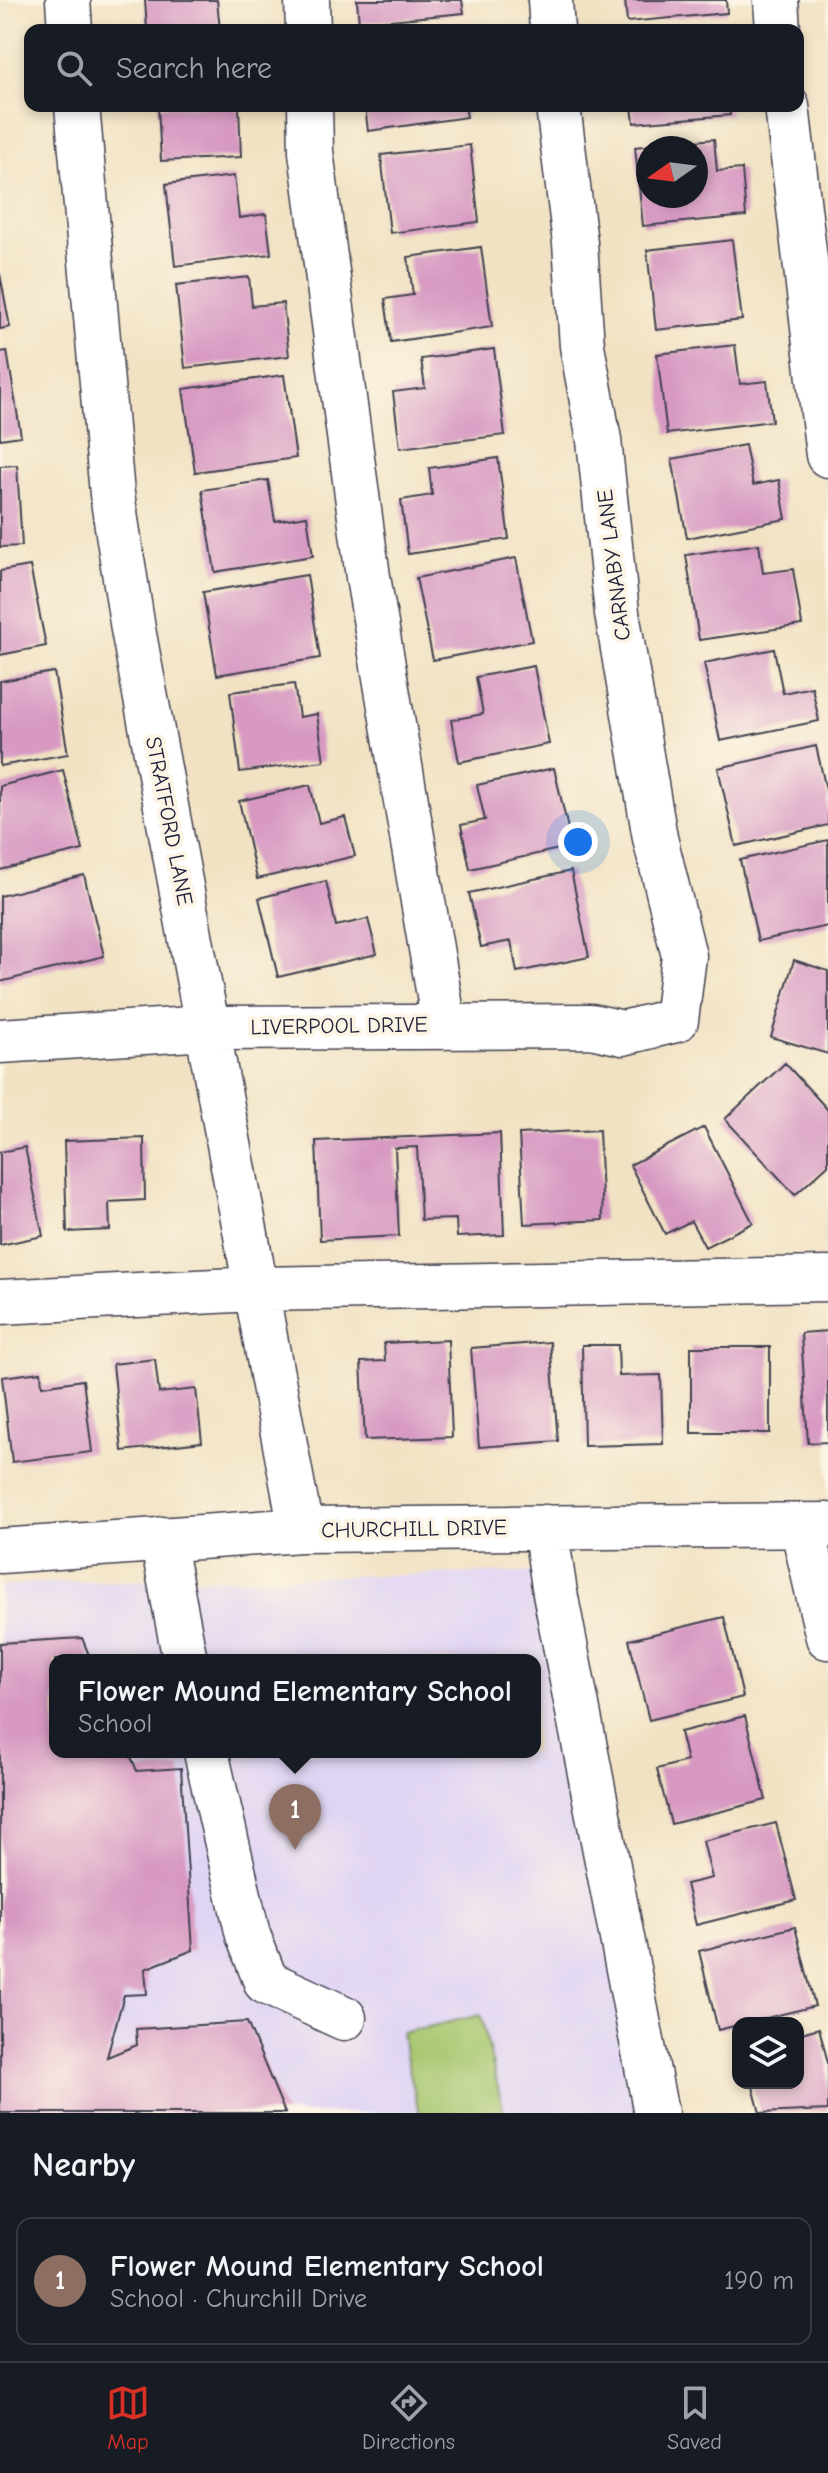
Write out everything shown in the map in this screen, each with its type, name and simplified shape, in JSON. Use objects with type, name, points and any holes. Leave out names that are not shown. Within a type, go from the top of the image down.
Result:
[{"type":"street","points":[[68,0],[70,24]]},
{"type":"street","points":[[307,0],[308,24]]},
{"type":"street","points":[[550,0],[552,24]]},
{"type":"street","points":[[776,0],[778,24]]},
{"type":"street","name":"STRATFORD LANE","points":[[78,112],[112,494],[133,629],[301,1530]]},
{"type":"street","points":[[310,112],[311,152],[368,577],[444,1025]]},
{"type":"street","name":"CARNABY LANE","points":[[559,112],[575,243],[582,346],[599,440],[617,613],[655,838],[684,956],[676,1020]]},
{"type":"street","points":[[788,112],[828,455]]},
{"type":"street","name":"LIVERPOOL DRIVE","points":[[0,1041],[208,1028],[591,1026],[623,1033],[676,1020]]},
{"type":"street","points":[[0,1302],[255,1289],[828,1279]]},
{"type":"street","points":[[815,1525],[828,1637]]},
{"type":"street","name":"CHURCHILL DRIVE","points":[[0,1551],[301,1530],[815,1525]]},
{"type":"street","points":[[545,1527],[557,1608],[656,2113]]},
{"type":"street","points":[[162,1539],[184,1654]]},
{"type":"street","points":[[207,1758],[248,1935],[266,1982],[344,2018]]},
{"type":"shaded area","points":[[532,1572],[644,2113],[0,2113],[0,1587],[33,1583]]},
{"type":"green space","points":[[481,2015],[504,2113],[419,2113],[401,2033]]},
{"type":"building","points":[[145,0],[217,0],[219,24],[147,24]]},
{"type":"building","points":[[357,0],[462,0],[464,13],[359,23]]},
{"type":"building","points":[[625,0],[726,0],[727,13],[627,22]]},
{"type":"building","points":[[158,112],[239,112],[241,157],[161,161]]},
{"type":"building","points":[[366,112],[466,112],[467,117],[368,131]]},
{"type":"building","points":[[633,112],[730,112],[730,115],[634,123]]},
{"type":"building","points":[[714,139],[717,171],[742,169],[746,216],[643,226],[641,208],[708,208],[708,140]]},
{"type":"building","points":[[470,145],[479,222],[390,233],[381,155]]},
{"type":"building","points":[[234,176],[239,218],[266,214],[271,254],[175,266],[166,184]]},
{"type":"building","points":[[732,240],[742,320],[656,330],[647,250]]},
{"type":"building","points":[[481,247],[492,327],[391,342],[385,299],[413,295],[408,257]]},
{"type":"building","points":[[0,274],[10,327],[0,329]]},
{"type":"building","points":[[249,277],[252,306],[283,303],[289,356],[185,368],[176,285]]},
{"type":"building","points":[[735,345],[740,384],[767,381],[772,421],[667,434],[657,354]]},
{"type":"building","points":[[494,349],[505,435],[400,448],[393,392],[425,388],[421,359]]},
{"type":"building","points":[[7,351],[21,436],[0,439],[0,352]]},
{"type":"building","points":[[284,375],[296,458],[195,472],[183,389]]},
{"type":"building","points":[[745,445],[753,485],[779,480],[786,519],[687,538],[672,459]]},
{"type":"building","points":[[498,458],[509,539],[408,554],[401,500],[432,495],[429,468]]},
{"type":"building","points":[[17,465],[22,546],[0,547],[0,466]]},
{"type":"building","points":[[268,480],[275,521],[307,516],[313,556],[215,572],[202,490]]},
{"type":"building","points":[[759,544],[763,573],[793,569],[802,625],[699,640],[686,555]]},
{"type":"building","points":[[516,558],[532,641],[433,660],[416,578]]},
{"type":"building","points":[[30,566],[46,646],[0,655],[0,571]]},
{"type":"building","points":[[307,575],[320,658],[217,675],[203,592]]},
{"type":"building","points":[[774,649],[783,693],[812,687],[819,721],[720,741],[704,663]]},
{"type":"building","points":[[534,666],[549,744],[459,762],[451,720],[483,714],[476,677]]},
{"type":"building","points":[[54,672],[68,754],[0,766],[0,681]]},
{"type":"building","points":[[294,684],[299,717],[317,714],[324,761],[240,772],[230,692]]},
{"type":"building","points":[[816,746],[828,798],[828,825],[736,846],[718,768]]},
{"type":"building","points":[[554,768],[572,846],[470,869],[461,825],[485,820],[477,785]]},
{"type":"building","points":[[63,770],[83,850],[0,870],[0,786]]},
{"type":"building","points":[[310,785],[319,823],[345,817],[355,856],[257,879],[239,801]]},
{"type":"building","points":[[828,840],[828,926],[758,941],[740,860]]},
{"type":"building","points":[[571,871],[589,957],[517,972],[511,941],[481,947],[469,893]]},
{"type":"building","points":[[84,875],[104,956],[0,982],[0,896]]},
{"type":"building","points":[[326,881],[336,926],[368,919],[377,954],[278,977],[259,898]]},
{"type":"building","points":[[794,960],[828,971],[828,1054],[771,1037]]},
{"type":"building","points":[[785,1063],[828,1110],[828,1165],[795,1195],[725,1119]]},
{"type":"building","points":[[704,1127],[753,1223],[705,1247],[691,1221],[665,1234],[630,1165]]},
{"type":"building","points":[[599,1130],[603,1220],[524,1224],[519,1134]]},
{"type":"building","points":[[500,1133],[504,1235],[457,1237],[456,1219],[421,1220],[417,1147],[395,1148],[399,1236],[320,1240],[316,1141]]},
{"type":"building","points":[[144,1138],[145,1200],[109,1202],[110,1230],[67,1232],[64,1141]]},
{"type":"building","points":[[25,1147],[43,1236],[0,1245],[0,1152]]},
{"type":"building","points":[[828,1331],[828,1442],[808,1443],[801,1333]]},
{"type":"building","points":[[448,1340],[452,1437],[365,1440],[361,1362],[385,1361],[384,1343]]},
{"type":"building","points":[[550,1342],[558,1441],[479,1447],[471,1348]]},
{"type":"building","points":[[582,1345],[618,1345],[619,1376],[661,1375],[663,1444],[584,1446]]},
{"type":"building","points":[[691,1347],[770,1347],[770,1433],[691,1433]]},
{"type":"building","points":[[155,1359],[159,1393],[196,1389],[202,1442],[122,1451],[113,1364]]},
{"type":"building","points":[[41,1372],[42,1386],[83,1380],[92,1452],[12,1462],[2,1377]]},
{"type":"building","points":[[724,1617],[743,1697],[649,1720],[629,1640]]},
{"type":"building","points":[[82,1638],[89,1654],[49,1654],[49,1758],[132,1758],[137,1771],[181,1768],[193,1950],[145,1969],[147,1994],[124,1995],[107,2057],[137,2045],[136,2029],[247,2022],[285,2113],[0,2113],[0,1643]]},
{"type":"building","points":[[745,1716],[766,1800],[671,1824],[657,1769],[687,1761],[680,1732]]},
{"type":"building","points":[[776,1823],[796,1900],[696,1925],[686,1884],[712,1878],[703,1841]]},
{"type":"building","points":[[795,1927],[815,2006],[771,2017],[732,2017],[732,2027],[718,2030],[699,1951]]},
{"type":"building","points":[[819,2028],[828,2063],[828,2110],[760,2113],[754,2089],[804,2089],[804,2032]]},
{"type":"place","name":"Flower Mound Elementary School","points":[[295,1850]]}]
